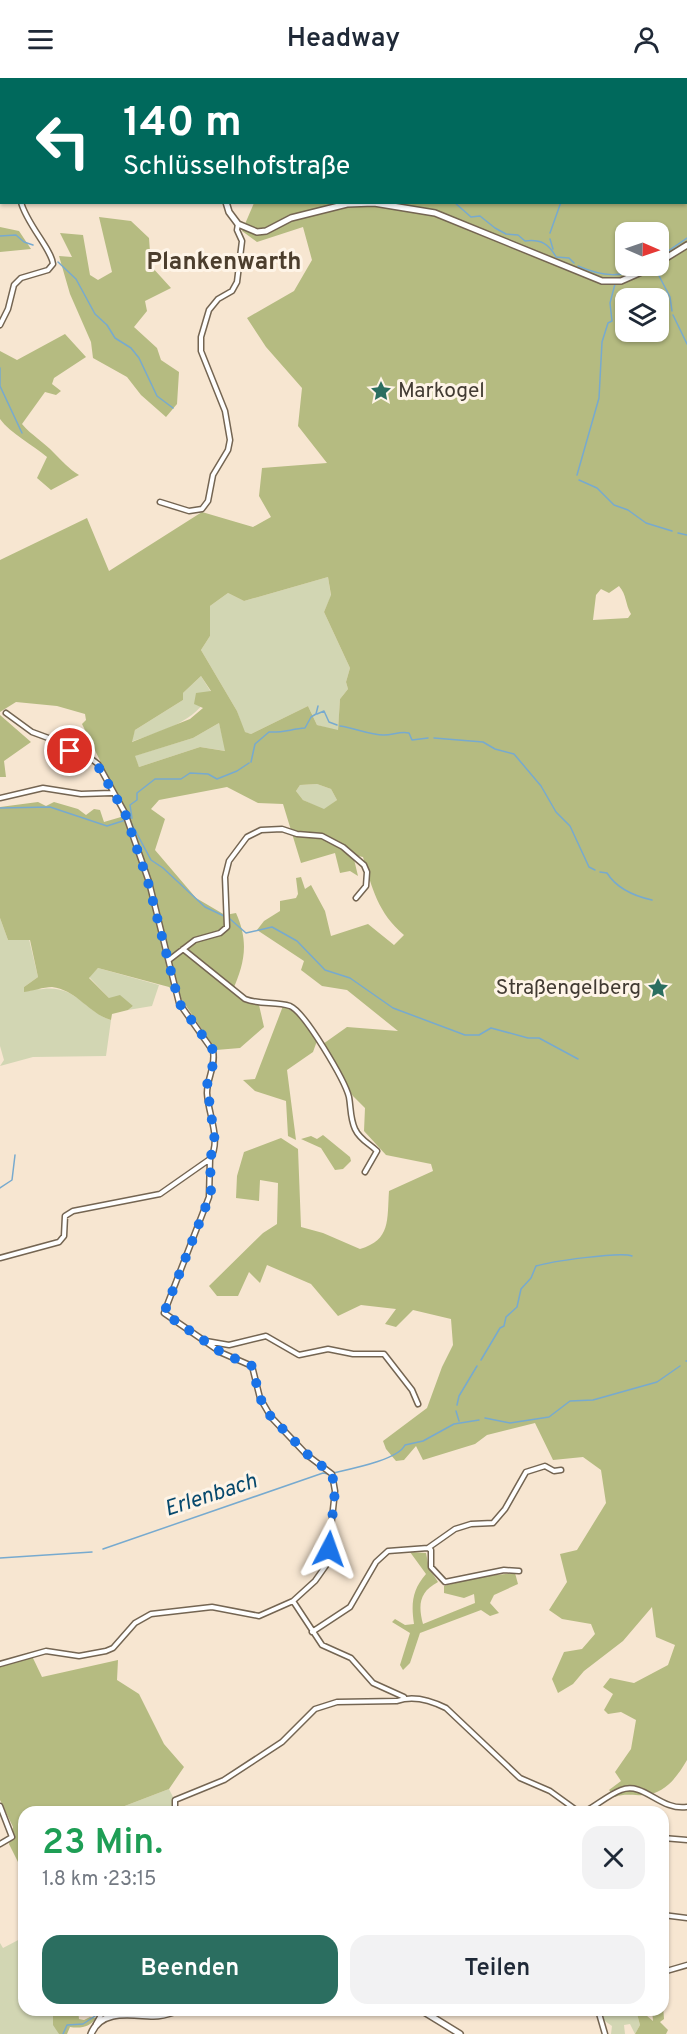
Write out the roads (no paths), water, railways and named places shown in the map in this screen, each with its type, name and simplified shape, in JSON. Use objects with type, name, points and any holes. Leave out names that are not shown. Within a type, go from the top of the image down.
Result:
[{"type":"main road","points":[[227,204],[229,212],[238,224],[249,231],[262,232],[291,218],[311,215],[339,205],[374,204],[450,218],[602,281],[621,281],[632,276]]},
{"type":"main road","points":[[669,256],[687,245]]},
{"type":"main road","points":[[91,2034],[96,2025],[115,2016]]},
{"type":"main road","points":[[431,2016],[460,2034]]},
{"type":"street","points":[[0,325],[8,309],[14,285],[21,278],[48,270],[53,263],[27,219],[22,204]]},
{"type":"street","points":[[160,502],[189,511],[202,509],[208,501],[213,475],[230,445],[225,411],[201,351],[201,337],[209,310],[218,299],[232,291],[237,282],[242,241],[237,230],[238,224]]},
{"type":"street","points":[[0,1664],[46,1651],[79,1656],[106,1651],[113,1648],[135,1623],[151,1614],[212,1607],[259,1616],[293,1601],[315,1581],[327,1564],[334,1479],[329,1470],[308,1455],[271,1417],[260,1398],[252,1366],[222,1353],[168,1318],[164,1311],[209,1197],[210,1159],[215,1142],[207,1085],[214,1061],[213,1050],[179,1003],[148,882],[127,820],[98,764],[91,757],[70,751],[51,739],[32,732],[6,713]]},
{"type":"street","points":[[0,798],[43,788],[81,794],[112,793]]},
{"type":"street","points":[[169,960],[195,940],[220,933],[227,927],[225,877],[228,861],[240,843],[261,830],[282,829],[297,834],[322,836],[343,847],[364,865],[367,872],[366,886],[356,898]]},
{"type":"street","points":[[183,949],[245,999],[255,1003],[290,1006],[310,1024],[349,1097],[355,1128],[367,1144],[377,1151],[365,1172]]},
{"type":"street","points":[[0,1258],[59,1242],[64,1236],[64,1219],[68,1213],[160,1194],[210,1159]]},
{"type":"street","points":[[206,1341],[229,1345],[268,1336],[299,1354],[328,1349],[353,1354],[384,1354],[412,1390],[418,1404]]},
{"type":"street","points":[[312,1632],[350,1607],[376,1562],[384,1554],[396,1549],[428,1548],[455,1529],[471,1524],[493,1522],[505,1509],[526,1472],[545,1466],[554,1471],[561,1470]]},
{"type":"street","points":[[428,1548],[431,1550],[431,1567],[445,1582],[504,1570],[519,1571]]},
{"type":"street","points":[[293,1601],[322,1645],[351,1658],[373,1683],[404,1697],[432,1701],[446,1708],[520,1778],[550,1791],[571,1806]]},
{"type":"street","points":[[175,1806],[175,1800],[224,1780],[282,1742],[315,1709],[329,1703],[397,1701],[404,1697]]},
{"type":"street","points":[[594,1806],[622,1790],[649,1793],[675,1809],[687,1807]]},
{"type":"street","points":[[0,1806],[12,1836],[0,1844]]},
{"type":"street","points":[[669,1838],[687,1840]]},
{"type":"street","points":[[669,1916],[687,1918]]},
{"type":"street","points":[[669,1970],[687,1965]]},
{"type":"street","points":[[96,2025],[99,2016]]},
{"type":"street","points":[[600,2016],[605,2034]]},
{"type":"waterway","points":[[456,204],[471,217],[480,216],[495,228],[506,234],[518,235],[525,241],[544,243],[556,257],[569,258],[574,263]]},
{"type":"waterway","points":[[550,233],[560,204]]},
{"type":"waterway","points":[[0,236],[16,235],[24,242],[33,245]]},
{"type":"waterway","points":[[669,250],[687,238]]},
{"type":"waterway","points":[[550,239],[553,249]]},
{"type":"waterway","points":[[58,262],[76,279],[95,314],[107,325],[115,338],[131,348],[139,358],[157,396],[173,408]]},
{"type":"waterway","points":[[578,266],[604,274],[615,275]]},
{"type":"waterway","points":[[659,276],[670,297],[672,311]]},
{"type":"waterway","points":[[577,475],[599,398],[602,342],[608,323],[612,321],[610,303],[615,284]]},
{"type":"waterway","points":[[673,315],[687,344]]},
{"type":"waterway","points":[[0,368],[0,386],[22,433]]},
{"type":"waterway","points":[[579,480],[597,488],[614,505],[628,510],[646,523],[672,531]]},
{"type":"waterway","points":[[678,533],[687,535]]},
{"type":"waterway","points":[[251,762],[255,744],[269,732],[305,728],[311,717],[316,714],[318,706]]},
{"type":"waterway","points":[[317,714],[324,711],[329,722],[337,725]]},
{"type":"waterway","points":[[340,726],[378,735],[409,733],[412,740],[428,738]]},
{"type":"waterway","points":[[434,738],[483,742],[495,749],[514,754],[541,786],[556,812],[570,826],[589,867],[595,870]]},
{"type":"waterway","points":[[0,808],[50,807],[107,826],[132,818],[130,805],[137,800],[137,793],[155,779],[181,779],[190,773],[208,774],[217,779],[249,763]]},
{"type":"waterway","points":[[129,819],[151,860],[163,868],[205,907],[226,917]]},
{"type":"waterway","points":[[600,872],[607,873],[626,891],[652,900]]},
{"type":"waterway","points":[[230,919],[246,933],[272,927],[297,941],[325,970],[350,978],[393,1008],[465,1035],[479,1035],[491,1028],[528,1038],[539,1038],[578,1059]]},
{"type":"waterway","points":[[0,1188],[12,1180],[15,1155]]},
{"type":"waterway","points":[[481,1360],[500,1328],[504,1326],[506,1317],[517,1307],[521,1289],[531,1278],[536,1266],[600,1256],[632,1256]]},
{"type":"waterway","points":[[457,1405],[459,1396],[477,1366]]},
{"type":"waterway","name":"Erlenbach","points":[[485,1418],[510,1423],[549,1417],[570,1401],[593,1400],[657,1382],[680,1366]]},
{"type":"waterway","points":[[456,1411],[459,1421]]},
{"type":"waterway","name":"Erlenbach","points":[[333,1473],[384,1459],[401,1450],[405,1445],[423,1441],[454,1424],[479,1420]]},
{"type":"waterway","name":"Erlenbach","points":[[103,1549],[323,1473],[329,1474]]},
{"type":"waterway","name":"Erlenbach","points":[[0,1558],[92,1552]]},
{"type":"waterway","points":[[63,2034],[67,2025],[83,2024],[95,2016]]},
{"type":"place","name":"Markogel","points":[[381,391]]},
{"type":"place","name":"Straßengelberg","points":[[658,988]]},
{"type":"district","name":"Plankenwarth","points":[[224,263]]}]
